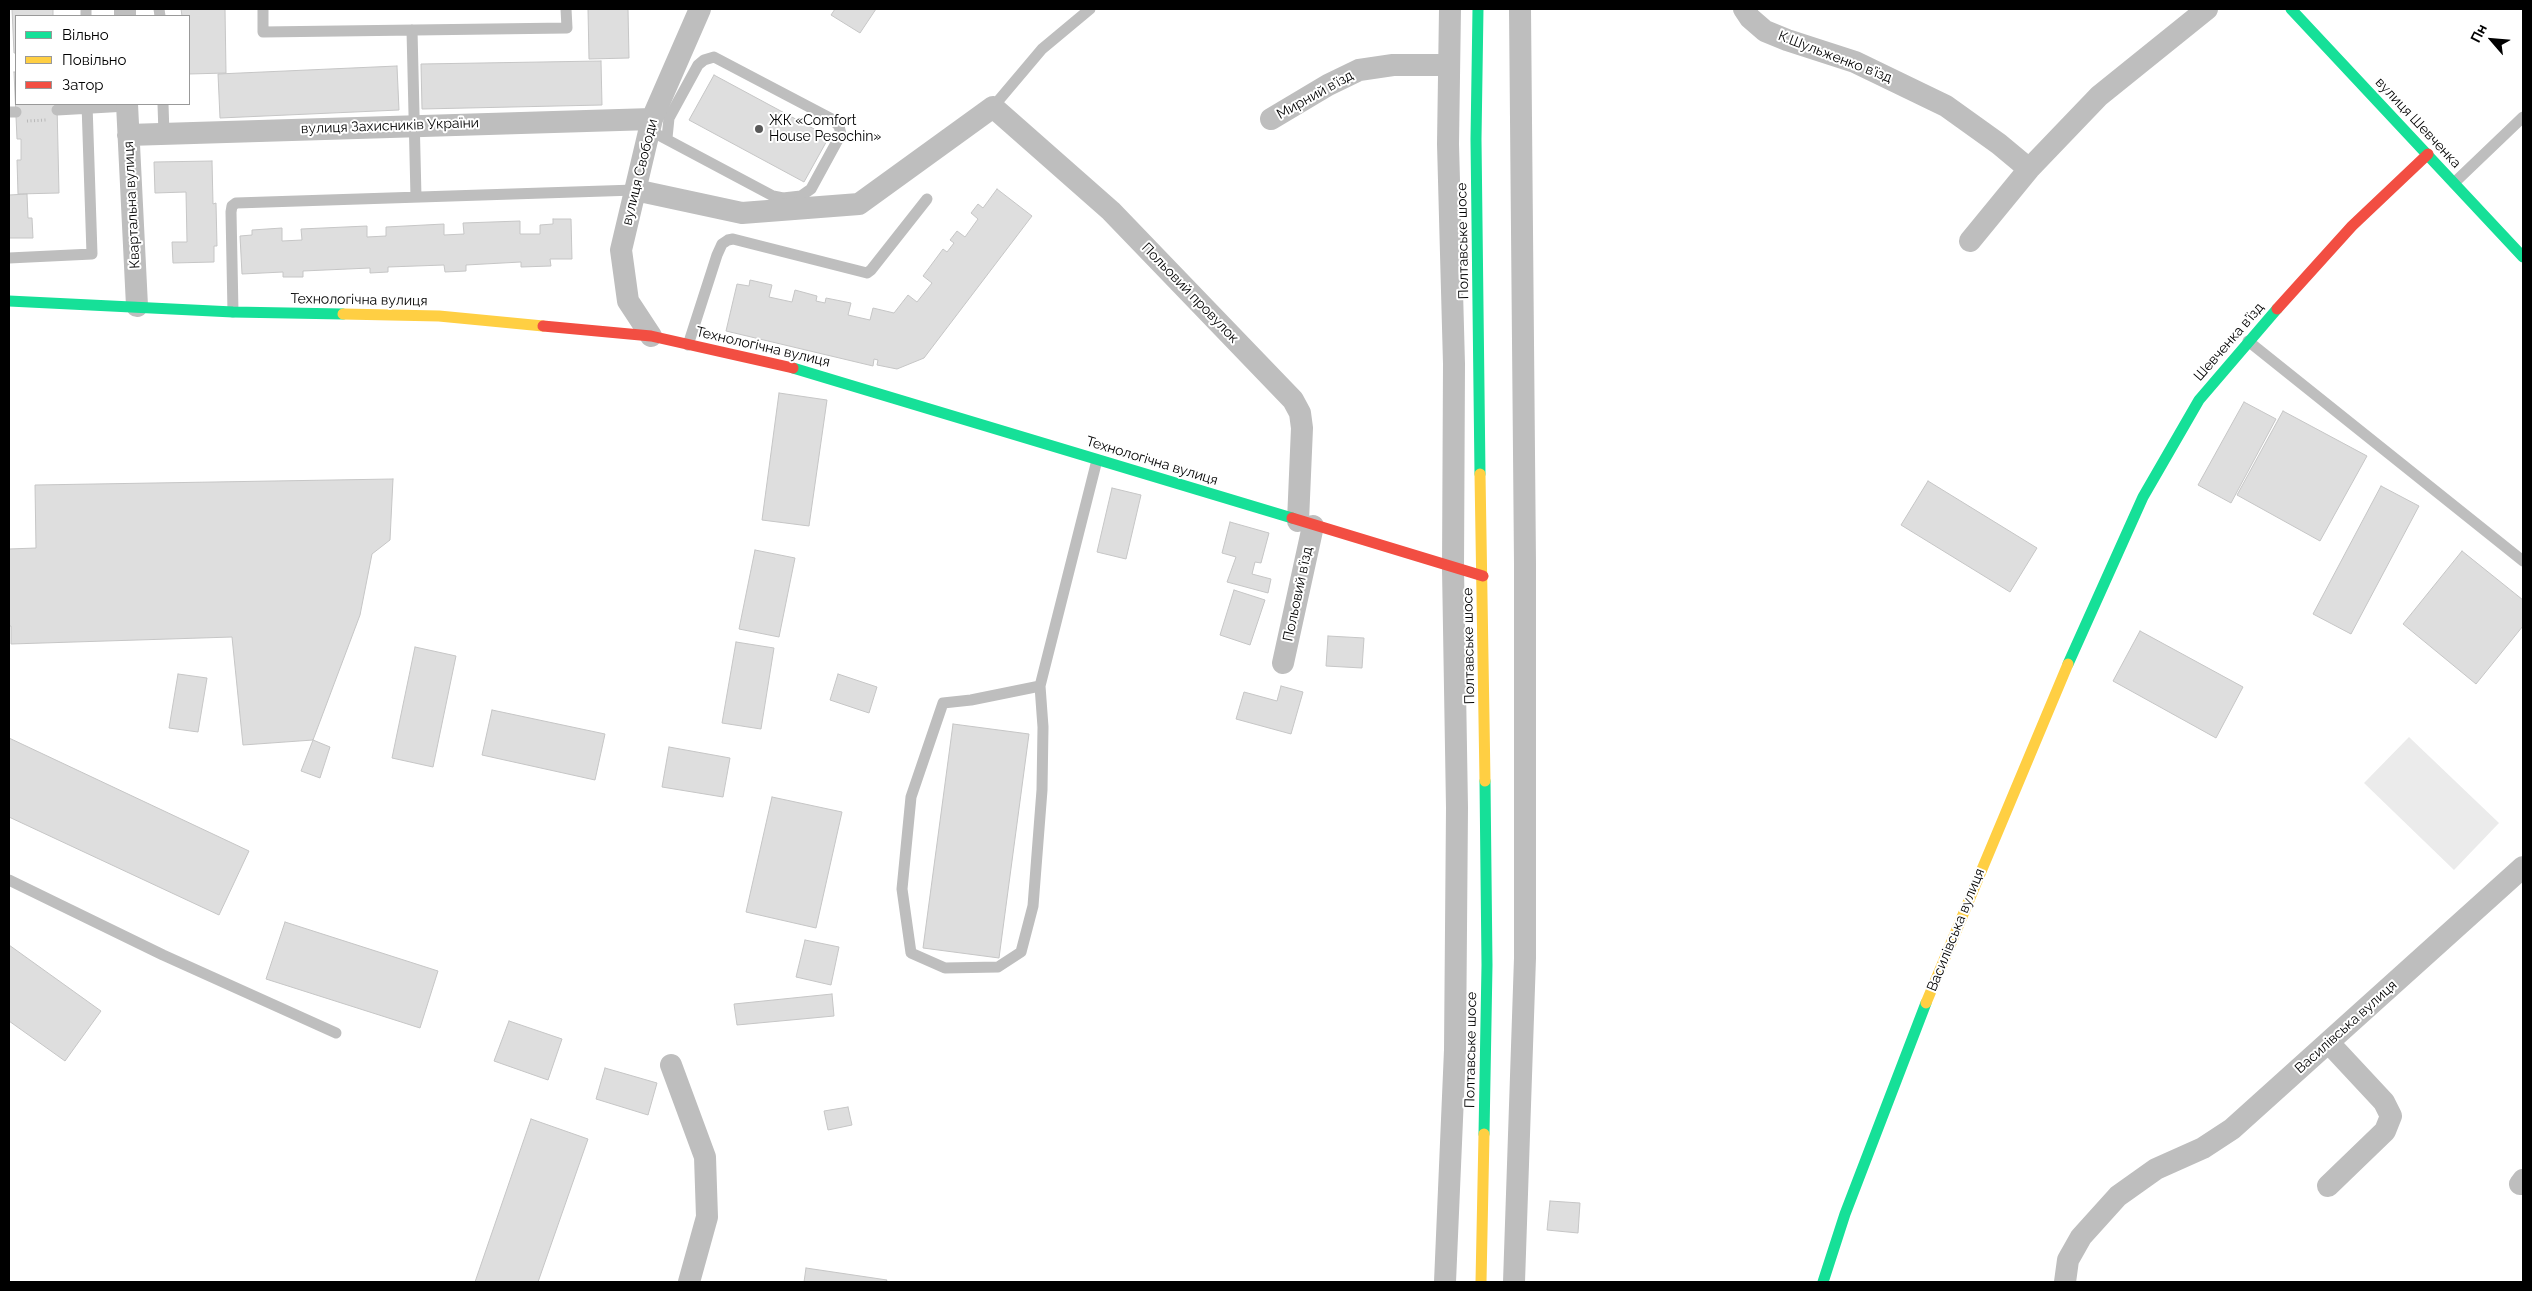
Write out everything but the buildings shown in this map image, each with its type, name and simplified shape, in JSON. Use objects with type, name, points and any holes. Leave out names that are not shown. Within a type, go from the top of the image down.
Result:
[{"type":"main road","name":"Полтавське шосе","points":[[1478,9],[1476,139],[1484,576],[1488,965],[1481,1282]]},
{"type":"main road","name":"вулиця Шевченка","points":[[2291,9],[2523,257]]},
{"type":"main road","name":"Шевченка в’їзд","points":[[2104,585],[2143,497],[2199,400],[2248,341],[2352,226],[2428,154]]},
{"type":"main road","name":"Технологічна вулиця","points":[[9,301],[233,312],[439,316],[651,336],[817,374],[1484,576]]},
{"type":"main road","name":"Василівська вулиця","points":[[1823,1282],[1845,1214],[1938,971],[2055,693],[2104,585]]},
{"type":"street","name":"вулиця Свободи","points":[[651,336],[628,301],[620,250],[635,190],[700,9]]},
{"type":"street","points":[[1445,1282],[1455,1040],[1457,808],[1453,568],[1454,364],[1448,144],[1450,9]]},
{"type":"street","points":[[1514,1282],[1525,958],[1526,563],[1520,9]]},
{"type":"street","name":"К.Шульженко в’їзд","points":[[1744,9],[1750,18],[1765,30],[1787,40],[1855,62],[1946,106],[1999,144],[2029,169]]},
{"type":"street","points":[[1970,241],[2029,169],[2099,96],[2207,9]]},
{"type":"street","name":"Мирний в’їзд","points":[[1271,119],[1328,85],[1359,70],[1393,65],[1449,65]]},
{"type":"street","name":"Квартальна вулиця","points":[[127,105],[137,306]]},
{"type":"street","points":[[635,190],[742,212],[859,204],[993,107]]},
{"type":"street","name":"Польовий провулок","points":[[993,107],[1111,211],[1293,400],[1300,413],[1302,428],[1306,523]]},
{"type":"street","name":"вулиця Захисників України","points":[[128,135],[414,125],[656,129]]},
{"type":"street","name":"Польовий в’їзд","points":[[1283,663],[1306,523]]},
{"type":"street","name":"Василівська вулиця","points":[[2065,1282],[2068,1260],[2080,1237],[2118,1196],[2156,1169],[2204,1148],[2232,1129],[2523,867]]},
{"type":"street","points":[[2328,1186],[2385,1131],[2391,1116],[2384,1102],[2329,1043]]},
{"type":"street","points":[[671,1065],[705,1157],[707,1217],[689,1282]]},
{"type":"lane","points":[[263,9],[263,32],[567,28],[566,9]]},
{"type":"lane","points":[[993,107],[1042,49],[1090,9]]},
{"type":"lane","points":[[412,30],[416,197]]},
{"type":"lane","points":[[714,57],[832,119],[839,126],[841,134],[815,186],[801,196],[789,198],[774,196],[656,129],[670,118],[698,65],[704,60],[714,57]]},
{"type":"lane","points":[[55,115],[87,106],[127,105]]},
{"type":"lane","points":[[163,105],[164,134]]},
{"type":"lane","points":[[9,258],[92,254],[87,106]]},
{"type":"lane","points":[[2453,184],[2523,117]]},
{"type":"lane","points":[[233,312],[231,212],[232,206],[236,203],[635,190]]},
{"type":"lane","points":[[688,345],[717,255],[722,244],[728,240],[733,239],[867,273],[927,199]]},
{"type":"lane","points":[[2248,341],[2523,561]]},
{"type":"lane","points":[[1040,686],[971,700],[943,703],[911,797],[902,889],[911,953],[945,968],[998,967],[1021,952],[1033,906],[1040,810],[1043,727],[1040,686],[1097,460]]},
{"type":"lane","points":[[9,880],[163,954],[336,1033]]},
{"type":"path","points":[[14,115],[55,115]]},
{"type":"shaded area","points":[[2409,737],[2499,823],[2454,870],[2364,783]]},
{"type":"traffic: fast","points":[[1478,9],[1476,139],[1480,474]]},
{"type":"traffic: fast","points":[[2291,9],[2523,257]]},
{"type":"traffic: fast","points":[[9,301],[233,312],[343,314]]},
{"type":"traffic: fast","points":[[2068,664],[2143,497],[2199,400],[2277,309]]},
{"type":"traffic: fast","points":[[793,368],[1292,518]]},
{"type":"traffic: fast","points":[[1484,1134],[1487,965],[1485,781]]},
{"type":"traffic: fast","points":[[1823,1282],[1845,1214],[1926,1003]]},
{"type":"traffic: slow","points":[[343,314],[439,316],[543,326]]},
{"type":"traffic: slow","points":[[1480,474],[1485,781]]},
{"type":"traffic: slow","points":[[1926,1003],[2068,664]]},
{"type":"traffic: slow","points":[[1481,1282],[1484,1134]]},
{"type":"traffic: jam","points":[[2277,309],[2352,226],[2428,154]]},
{"type":"traffic: jam","points":[[543,326],[651,336],[793,368]]},
{"type":"traffic: jam","points":[[1292,518],[1483,576]]},
{"type":"place","name":"ЖК «Comfort House Pesochin»","points":[[759,129]]}]
